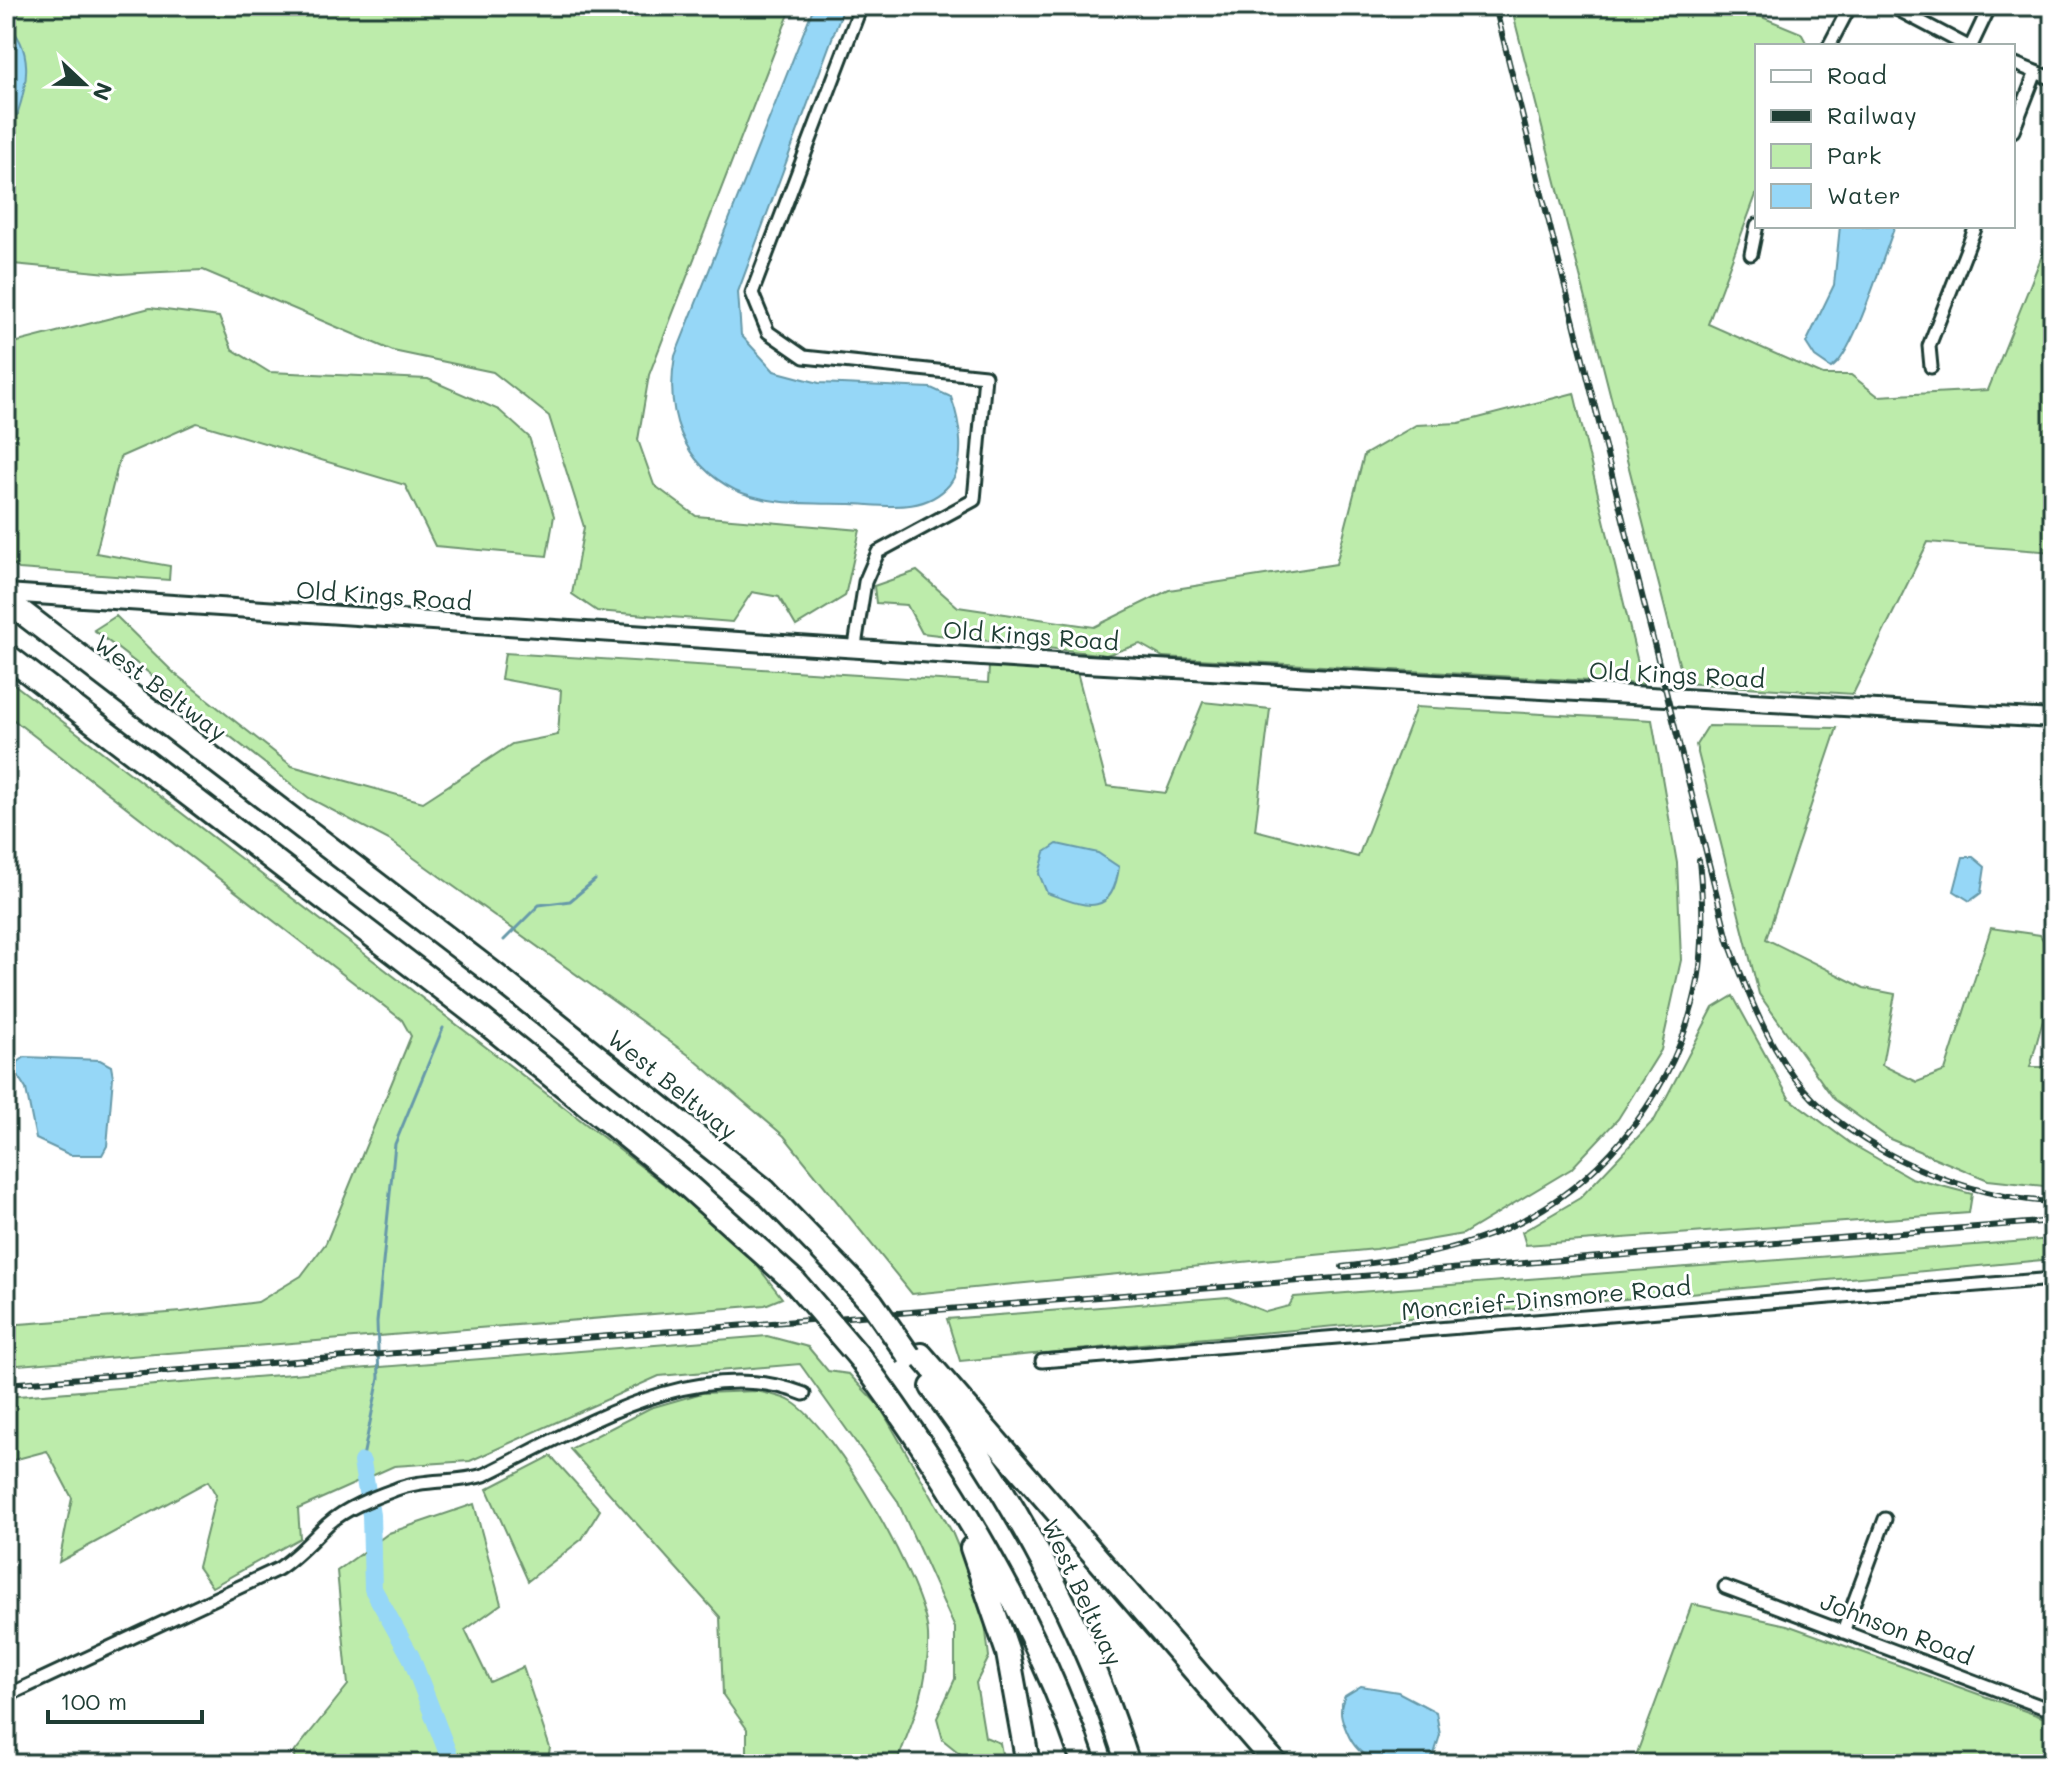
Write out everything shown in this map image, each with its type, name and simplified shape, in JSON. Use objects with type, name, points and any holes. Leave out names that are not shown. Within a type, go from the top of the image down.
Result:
[{"type":"highway","name":"West Beltway","points":[[6,600],[494,974],[764,1190],[851,1280],[915,1356],[995,1476],[1060,1597],[1128,1764]]},
{"type":"highway","points":[[6,655],[475,1014],[688,1186],[795,1282],[860,1358],[908,1422],[995,1564],[1043,1660],[1084,1764]]},
{"type":"highway","points":[[915,1356],[1276,1764]]},
{"type":"highway","points":[[950,1491],[1008,1653],[1028,1764]]},
{"type":"street","points":[[855,646],[865,582],[878,552],[974,500],[985,376],[804,357],[768,332],[752,293],[861,6]]},
{"type":"street","points":[[1830,44],[1850,6]]},
{"type":"street","points":[[1891,6],[1965,44]]},
{"type":"street","points":[[1970,44],[1990,6]]},
{"type":"street","points":[[2015,64],[2053,79]]},
{"type":"street","points":[[2015,126],[2036,72]]},
{"type":"street","points":[[1751,254],[1756,228]]},
{"type":"street","points":[[1931,367],[1929,346],[1975,228]]},
{"type":"street","name":"Old Kings Road","points":[[6,593],[855,646],[1103,665],[2053,719]]},
{"type":"street","name":"Moncrief-Dinsmore Road","points":[[1042,1361],[2053,1279]]},
{"type":"street","points":[[6,1696],[278,1569],[297,1557],[328,1524],[348,1510],[395,1489],[413,1484],[458,1482],[484,1475],[665,1393],[773,1382],[804,1394]]},
{"type":"street","points":[[1843,1632],[1885,1519]]},
{"type":"street","name":"Johnson Road","points":[[1725,1587],[2053,1711]]},
{"type":"green space","points":[[6,6],[792,6],[649,375],[638,440],[654,485],[696,516],[860,530],[845,596],[796,626],[779,597],[752,592],[732,622],[597,611],[572,594],[584,527],[549,416],[493,372],[393,351],[203,270],[119,274],[13,264],[6,252],[6,118],[18,114],[14,30],[6,23]]},
{"type":"green space","points":[[1511,6],[1735,6],[1801,33],[1807,44],[1755,44],[1755,197],[1708,324],[1823,375],[1851,375],[1878,396],[1988,390],[2053,228],[2053,552],[1928,542],[1853,694],[1684,683]]},
{"type":"green space","points":[[150,308],[219,317],[232,349],[269,372],[428,379],[499,410],[529,437],[554,516],[547,556],[435,546],[405,485],[197,423],[120,457],[96,553],[170,566],[169,580],[19,569],[6,559],[6,345]]},
{"type":"green space","points":[[1574,393],[1643,684],[1163,657],[1140,644],[1106,655],[922,633],[907,605],[876,603],[874,586],[917,571],[958,607],[1094,627],[1169,590],[1336,564],[1364,455],[1416,425],[1459,423]]},
{"type":"green space","points":[[116,616],[174,673],[292,766],[423,802],[512,744],[558,735],[561,690],[501,679],[505,653],[988,683],[989,667],[1077,672],[1107,786],[1166,793],[1203,702],[1270,709],[1255,830],[1358,857],[1416,707],[1652,720],[1677,863],[1681,960],[1661,1050],[1618,1119],[1571,1169],[1463,1234],[1376,1249],[912,1294],[784,1136],[690,1056],[389,840],[309,798],[94,630]]},
{"type":"green space","points":[[6,678],[738,1241],[782,1298],[765,1305],[6,1366],[6,1325],[182,1312],[258,1302],[301,1276],[326,1243],[411,1036],[402,1020],[6,714]]},
{"type":"green space","points":[[1708,726],[1837,728],[1766,939],[1864,988],[1895,994],[1882,1065],[1917,1082],[1945,1071],[1991,928],[2040,935],[2053,956],[2053,983],[2030,1067],[2053,1067],[2053,1187],[1988,1180],[1890,1139],[1834,1099],[1759,994],[1696,745]]},
{"type":"green space","points":[[1733,996],[1789,1098],[1850,1143],[1911,1178],[1972,1194],[1969,1213],[1526,1245],[1522,1232],[1580,1198],[1655,1119],[1713,1008]]},
{"type":"green space","points":[[2053,1239],[2053,1259],[960,1361],[947,1319],[1228,1297],[1266,1312],[1289,1306],[1294,1297]]},
{"type":"green space","points":[[767,1336],[808,1347],[828,1371],[849,1374],[880,1407],[952,1532],[983,1606],[989,1657],[976,1683],[985,1737],[1000,1743],[1004,1764],[973,1764],[943,1740],[937,1718],[955,1679],[955,1628],[897,1500],[800,1364],[659,1376],[470,1461],[394,1466],[298,1509],[300,1538],[212,1587],[198,1567],[216,1495],[208,1481],[59,1562],[72,1498],[47,1451],[6,1462],[6,1397]]},
{"type":"green space","points":[[757,1391],[792,1402],[810,1417],[831,1442],[875,1510],[912,1581],[923,1612],[928,1653],[919,1701],[896,1764],[747,1764],[747,1729],[723,1695],[720,1617],[570,1449],[650,1408],[702,1393]]},
{"type":"green space","points":[[551,1456],[600,1510],[582,1539],[528,1581],[487,1489]]},
{"type":"green space","points":[[474,1504],[501,1604],[465,1630],[490,1682],[523,1667],[550,1748],[547,1764],[299,1764],[293,1754],[348,1685],[337,1571],[389,1533]]},
{"type":"green space","points":[[1692,1604],[1787,1625],[2053,1721],[2053,1764],[1633,1764]]},
{"type":"water","points":[[814,6],[844,6],[738,292],[741,335],[774,371],[819,383],[931,388],[951,397],[960,442],[955,476],[939,494],[916,504],[792,503],[748,495],[717,479],[701,465],[681,434],[675,415],[672,376],[675,356]]},
{"type":"water","points":[[6,23],[21,43],[26,78],[17,115],[6,118]]},
{"type":"water","points":[[1840,228],[1894,228],[1858,326],[1840,360],[1831,368],[1815,357],[1806,343],[1834,285]]},
{"type":"water","points":[[1057,844],[1098,853],[1119,867],[1110,895],[1103,902],[1084,904],[1047,893],[1039,874],[1045,852]]},
{"type":"water","points":[[1963,857],[1973,857],[1985,867],[1981,893],[1970,901],[1954,891]]},
{"type":"water","points":[[25,1057],[100,1060],[111,1066],[113,1077],[107,1146],[102,1155],[70,1155],[36,1139],[26,1089],[16,1073],[18,1062]]},
{"type":"water","points":[[1361,1686],[1398,1692],[1436,1712],[1440,1735],[1431,1764],[1393,1764],[1371,1759],[1362,1753],[1347,1732],[1341,1710],[1345,1696]]},
{"type":"waterway","points":[[504,940],[539,905],[570,901],[595,880]]},
{"type":"waterway","points":[[362,1462],[379,1378],[377,1322],[395,1144],[443,1028]]},
{"type":"waterway","points":[[362,1462],[371,1515],[373,1589],[411,1657],[452,1764]]},
{"type":"railway","points":[[1495,6],[1728,940],[1759,1017],[1778,1054],[1802,1087],[1853,1132],[1917,1168],[1951,1181],[1986,1192],[2053,1202]]},
{"type":"railway","points":[[1342,1267],[1446,1249],[1520,1222],[1558,1199],[1592,1171],[1623,1139],[1649,1104],[1687,1024],[1702,951],[1699,860]]},
{"type":"railway","points":[[6,1384],[2053,1221]]}]
